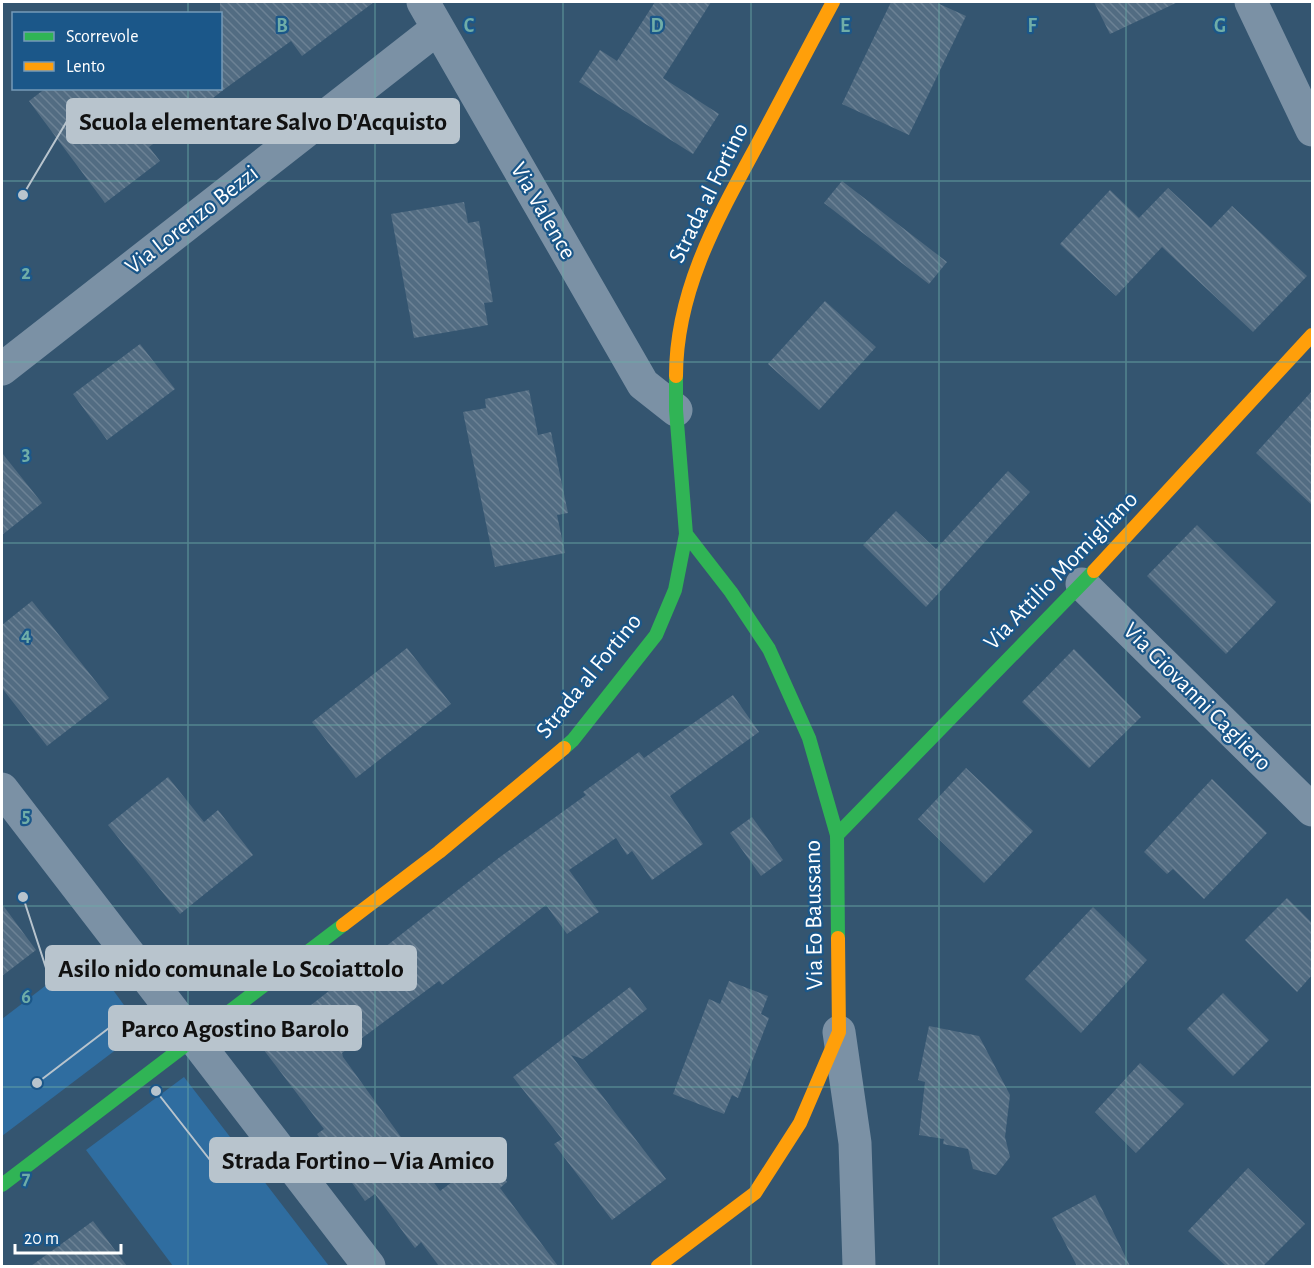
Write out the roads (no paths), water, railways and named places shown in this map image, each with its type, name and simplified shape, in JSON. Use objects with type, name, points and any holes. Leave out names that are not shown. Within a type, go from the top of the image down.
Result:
[{"type":"street","name":"Strada al Fortino","points":[[2,1185],[439,852],[573,740],[657,635],[675,590],[686,534],[676,410],[676,348],[691,279],[716,221],[833,2]]},
{"type":"street","points":[[1251,2],[1312,130]]},
{"type":"street","name":"Via Valence","points":[[431,15],[643,384],[676,410]]},
{"type":"street","name":"Via Lorenzo Bezzi","points":[[2,369],[431,15]]},
{"type":"street","name":"Via Attilio Momigliano","points":[[837,835],[1082,584],[1312,334]]},
{"type":"street","name":"Via Eo Baussano","points":[[658,1266],[755,1194],[800,1123],[838,1032],[837,835],[809,738],[769,649],[731,592],[686,534]]},
{"type":"street","name":"Via Giovanni Cagliero","points":[[1082,584],[1312,810]]},
{"type":"street","points":[[2,789],[369,1266]]},
{"type":"street","points":[[838,1032],[855,1143],[859,1266]]},
{"type":"place","name":"Scuola elementare Salvo D'Acquisto","points":[[23,195]]},
{"type":"place","name":"Asilo nido comunale Lo Scoiattolo","points":[[23,897]]},
{"type":"place","name":"Parco Agostino Barolo","points":[[37,1083]]},
{"type":"place","name":"Strada Fortino – Via Amico","points":[[156,1091]]}]
